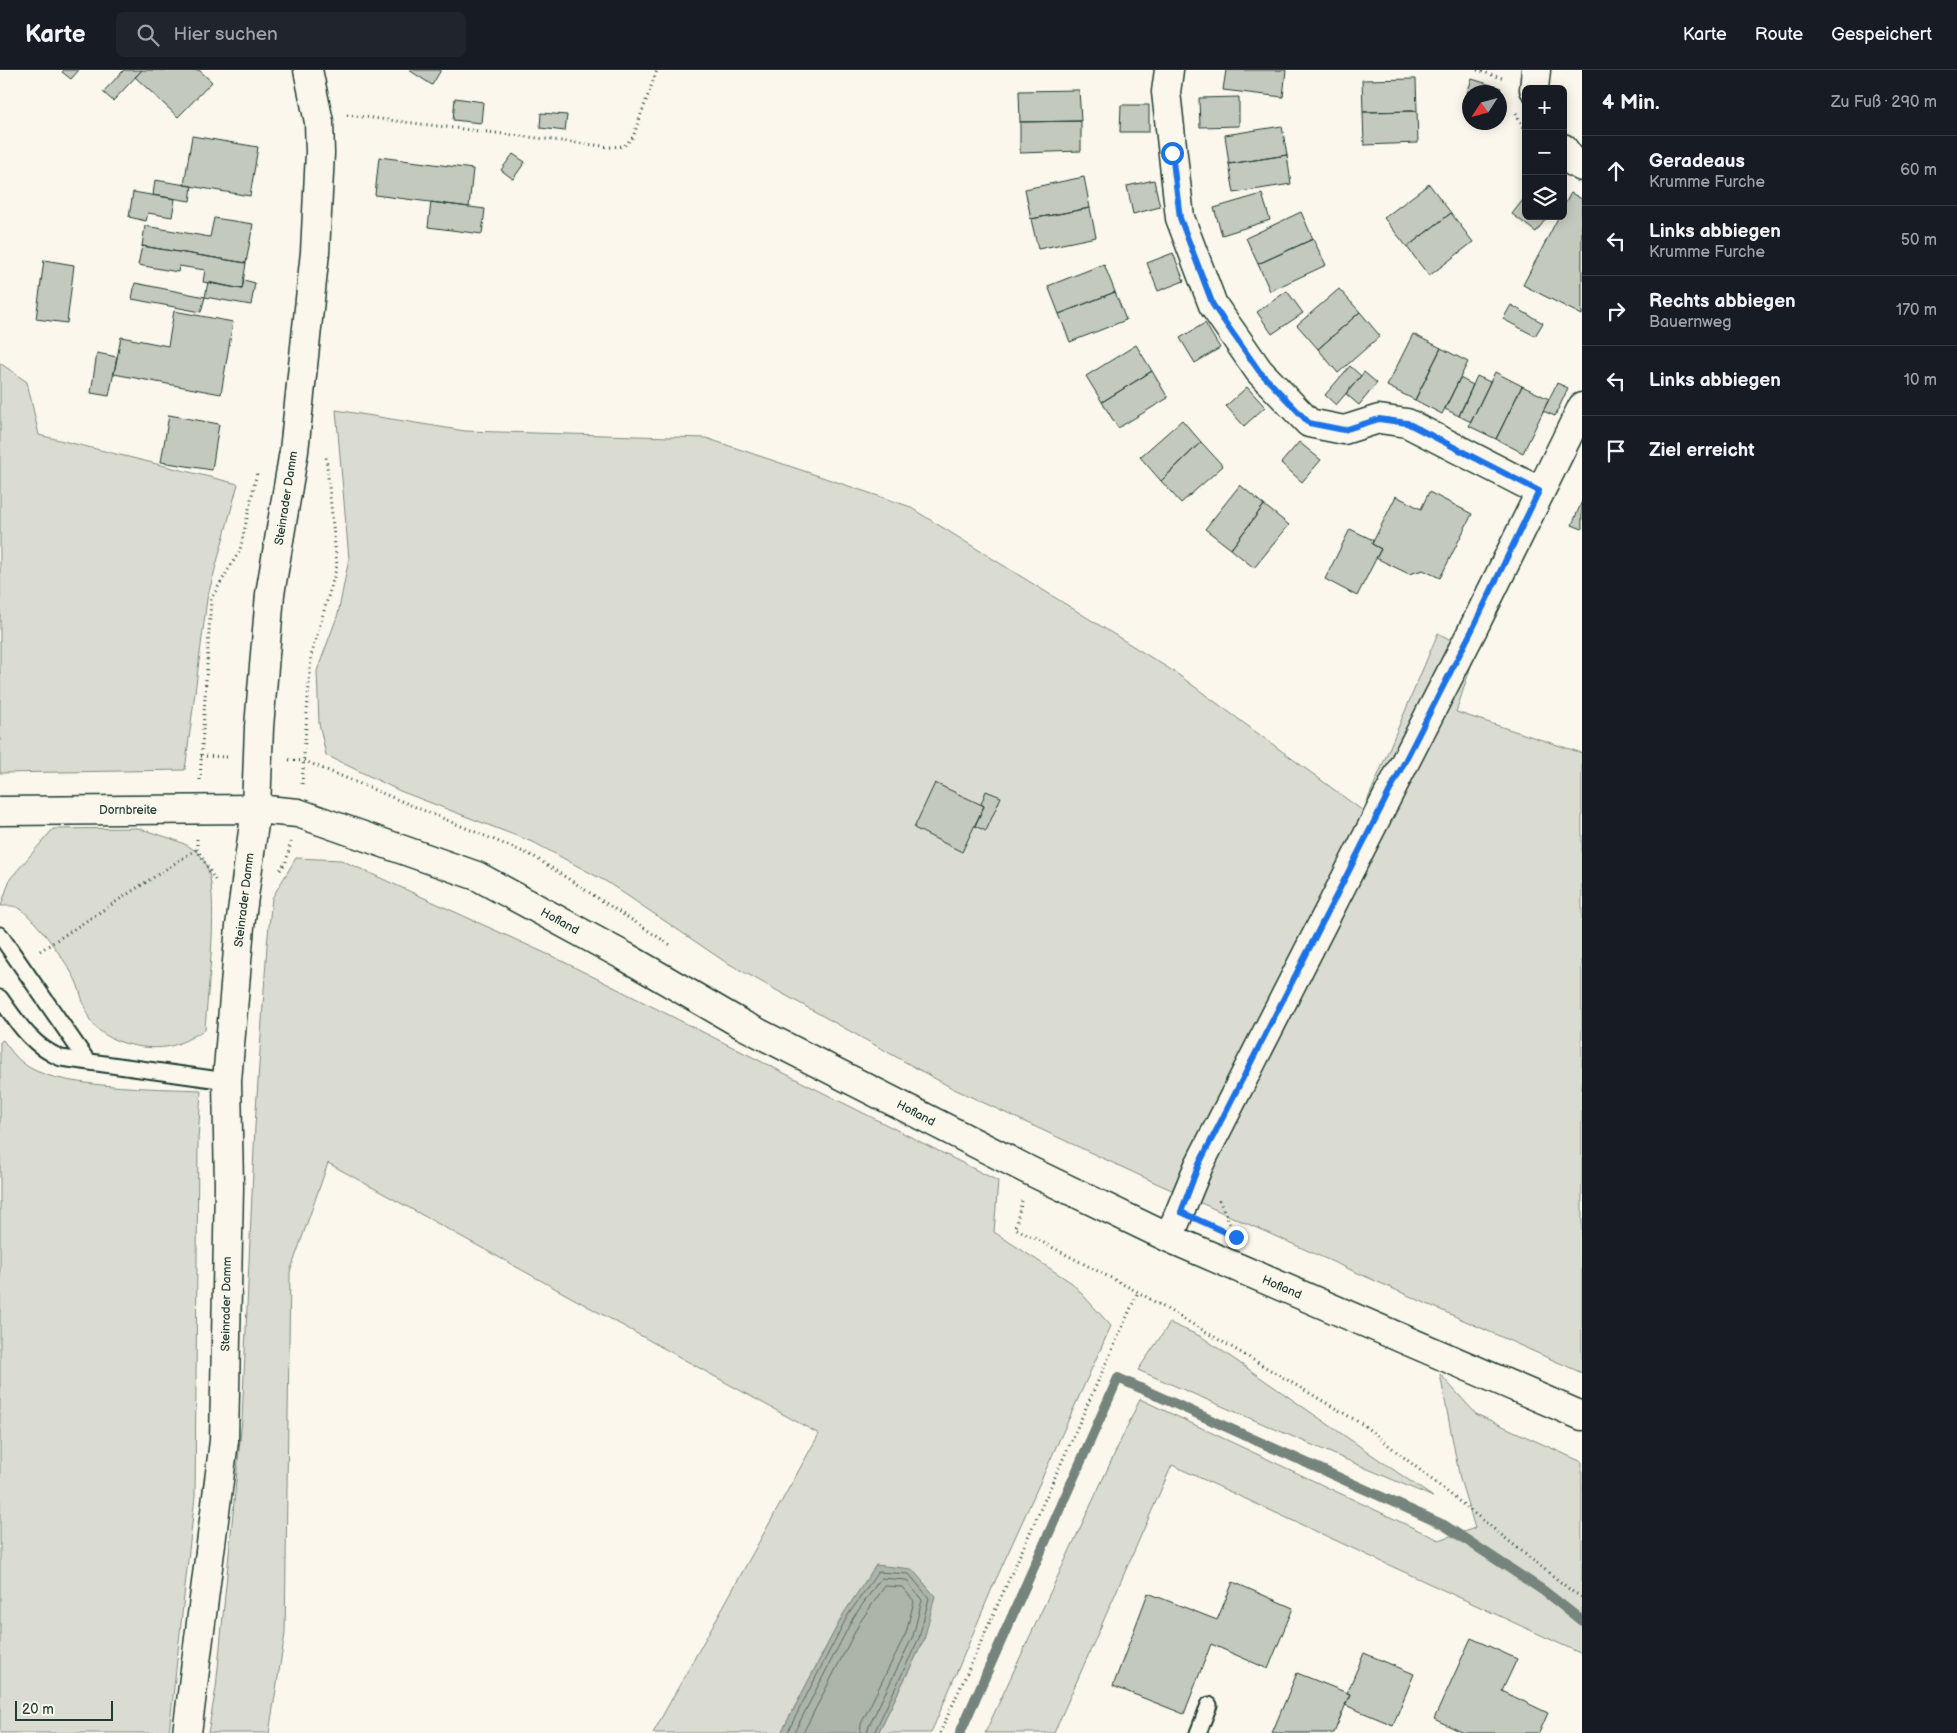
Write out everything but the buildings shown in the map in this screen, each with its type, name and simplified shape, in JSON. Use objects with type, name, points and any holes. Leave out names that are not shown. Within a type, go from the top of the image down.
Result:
[{"type":"street","name":"Steinrader Damm","points":[[187,1733],[224,1441],[228,1186],[227,1081],[245,880],[256,809],[257,759],[270,594],[294,451],[309,315],[320,153],[319,122],[308,70]]},
{"type":"street","points":[[1169,70],[1166,92],[1180,218],[1213,305],[1259,371],[1309,423],[1344,430],[1379,419],[1407,423],[1539,491]]},
{"type":"street","points":[[1534,85],[1536,70]]},
{"type":"street","points":[[1567,154],[1573,162],[1582,167]]},
{"type":"street","points":[[1169,1238],[1199,1164],[1462,648],[1582,407]]},
{"type":"street","name":"Hofland","points":[[256,809],[298,813],[477,876],[626,957],[743,1025],[1030,1171],[1169,1238],[1582,1416]]},
{"type":"street","name":"Dornbreite","points":[[0,811],[256,809]]},
{"type":"lane","points":[[0,935],[88,1062]]},
{"type":"lane","points":[[0,998],[17,1022],[42,1049],[61,1058],[227,1081]]},
{"type":"lane","points":[[1198,1733],[1209,1705]]},
{"type":"path","points":[[319,122],[346,115],[611,147],[624,146],[632,137],[657,70]]},
{"type":"path","points":[[252,497],[240,550],[210,599],[196,849],[215,880],[245,880],[269,884],[286,862],[298,813],[305,761],[311,656],[338,566],[325,449]]},
{"type":"path","points":[[201,756],[305,761],[533,856],[675,947]]},
{"type":"path","points":[[20,964],[196,849]]},
{"type":"path","points":[[1030,1171],[1015,1228],[1138,1292],[1362,1424],[1573,1592],[1582,1597]]},
{"type":"path","points":[[1228,1234],[1236,1237]]},
{"type":"path","points":[[940,1733],[1138,1292]]},
{"type":"shaded area","points":[[0,363],[27,382],[39,435],[238,484],[207,599],[185,770],[0,773]]},
{"type":"shaded area","points":[[336,410],[465,431],[706,438],[908,506],[1176,673],[1363,811],[1438,633],[1475,653],[1456,712],[1582,753],[1582,1373],[1156,1183],[952,1088],[724,961],[607,882],[535,843],[400,791],[326,755],[319,723],[317,671],[338,614],[349,559]]},
{"type":"shaded area","points":[[138,828],[185,844],[200,855],[205,862],[210,876],[212,895],[212,943],[205,1030],[171,1046],[157,1048],[126,1044],[107,1036],[99,1030],[92,1023],[85,1009],[72,973],[42,931],[19,908],[1,906],[10,879],[53,829]]},
{"type":"shaded area","points":[[296,858],[341,860],[558,959],[998,1181],[994,1232],[1072,1283],[1111,1326],[993,1586],[931,1733],[878,1733],[924,1640],[844,1613],[781,1733],[653,1733],[819,1434],[328,1163],[290,1272],[285,1634],[269,1733],[208,1733],[216,1688],[242,1420],[255,1126],[267,945],[272,898]]},
{"type":"shaded area","points":[[3,1040],[23,1063],[37,1072],[57,1078],[107,1086],[201,1090],[198,1141],[195,1496],[169,1733],[0,1733],[0,1042]]},
{"type":"shaded area","points":[[1170,1323],[1202,1337],[1433,1497],[1138,1370]]},
{"type":"shaded area","points":[[1440,1374],[1476,1414],[1582,1462],[1582,1654],[1172,1465],[1054,1733],[985,1733],[1140,1399],[1439,1540],[1475,1528],[1460,1479]]},
{"type":"water","points":[[876,1565],[912,1569],[935,1596],[924,1640],[878,1733],[781,1733],[844,1613]]},
{"type":"waterway","points":[[960,1733],[1118,1378],[1444,1525],[1544,1591],[1582,1621]]},
{"type":"route","points":[[1172,153],[1180,218],[1213,305],[1259,371],[1309,423],[1344,430],[1379,419],[1407,423],[1539,491],[1472,630],[1199,1164],[1181,1212],[1236,1237]]}]
